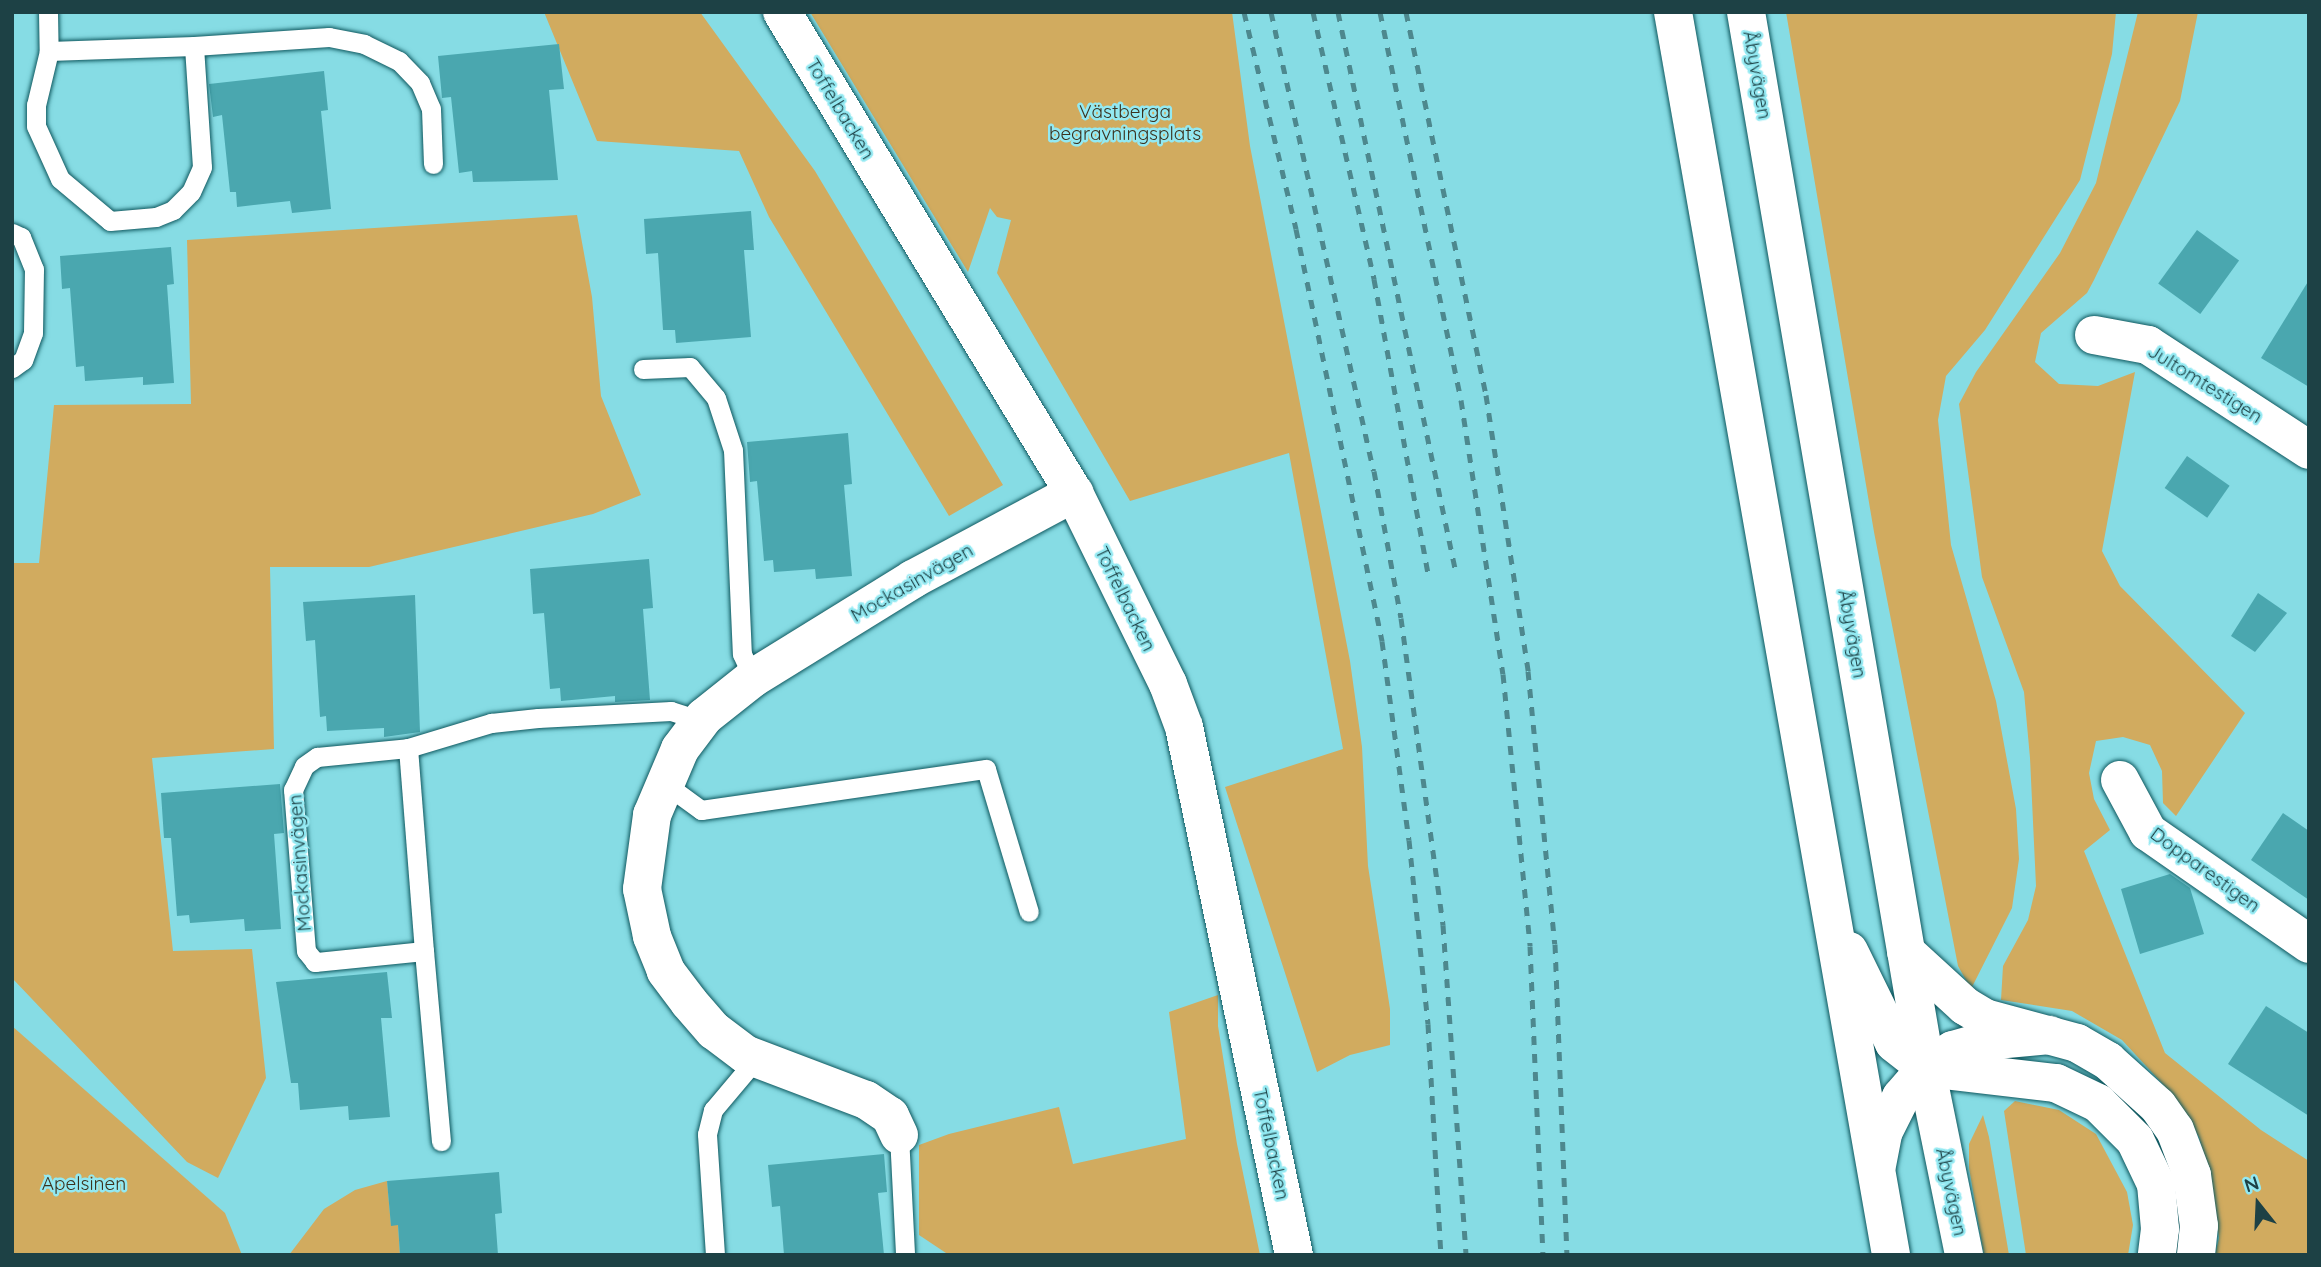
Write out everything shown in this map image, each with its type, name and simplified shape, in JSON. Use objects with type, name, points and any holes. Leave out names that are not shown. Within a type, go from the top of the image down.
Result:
[{"type":"street","name":"Toffelbacken","points":[[782,12],[1074,494],[1184,727],[1294,1255]]},
{"type":"street","points":[[1673,12],[1825,895],[1891,1255]]},
{"type":"street","name":"Åbyvägen","points":[[1746,12],[1926,1068],[1964,1255]]},
{"type":"street","name":"Jultomtestigen","points":[[2094,335],[2148,345],[2309,450]]},
{"type":"street","name":"Mockasinvägen","points":[[899,1135],[890,1116],[866,1100],[755,1059],[714,1031],[666,971],[652,936],[642,889],[645,849],[664,783],[680,749],[701,721],[753,678],[913,579],[1074,494]]},
{"type":"street","name":"Dopparestigen","points":[[2120,780],[2148,832],[2309,944]]},
{"type":"street","points":[[1825,895],[1880,1019],[1894,1043],[1926,1068],[2056,1083],[2098,1103],[2135,1140],[2156,1184],[2160,1229],[2157,1255]]},
{"type":"street","points":[[1906,952],[1935,982],[1985,1018],[2077,1043],[2108,1061],[2158,1106],[2175,1130],[2197,1199],[2196,1255]]},
{"type":"street","points":[[1875,1178],[1884,1133],[1901,1097],[1926,1068],[1954,1050],[1985,1041],[2050,1035]]},
{"type":"lane","points":[[48,12],[49,51],[36,105],[36,126],[46,155],[60,180],[82,202],[110,221],[133,222],[173,210],[191,192],[202,167],[194,46]]},
{"type":"lane","points":[[49,51],[194,46],[329,37],[364,44],[399,61],[420,83],[431,109],[433,164]]},
{"type":"lane","points":[[12,233],[21,237],[34,269],[33,333],[23,359],[12,368]]},
{"type":"lane","points":[[643,369],[690,367],[716,398],[733,450],[742,654],[753,678]]},
{"type":"lane","name":"Mockasinvägen","points":[[424,951],[315,962],[306,951],[293,790],[304,766],[317,757],[408,748],[491,723],[671,711],[701,721]]},
{"type":"lane","points":[[408,748],[441,1141]]},
{"type":"lane","points":[[664,783],[701,810],[985,769],[1029,912]]},
{"type":"lane","points":[[715,1255],[707,1134],[713,1110],[755,1059]]},
{"type":"lane","name":"Mockasinvägen","points":[[899,1135],[905,1255]]},
{"type":"green space","points":[[544,12],[700,12],[815,171],[1003,485],[949,516],[769,217],[739,151],[597,141]]},
{"type":"green space","name":"Västberga begravningsplats","points":[[810,12],[1232,12],[1250,146],[1350,661],[1362,747],[1368,866],[1390,1009],[1390,1045],[1350,1055],[1317,1072],[1225,787],[1343,749],[1289,453],[1130,501],[997,273],[1011,220],[997,217],[990,208],[968,272]]},
{"type":"green space","points":[[1786,12],[2116,12],[2112,54],[2080,180],[1985,330],[1946,376],[1938,420],[1951,545],[1996,701],[2016,809],[2019,859],[2012,908],[1971,989],[1958,966],[1874,532]]},
{"type":"green space","points":[[2138,12],[2198,12],[2180,101],[2087,293],[2041,333],[2035,362],[2059,384],[2098,386],[2135,372],[2102,551],[2120,586],[2245,713],[2176,816],[2163,803],[2162,771],[2150,745],[2123,737],[2096,741],[2089,773],[2094,799],[2110,830],[2084,851],[2165,1053],[2261,1130],[2309,1161],[2309,1255],[2215,1255],[2219,1238],[2212,1186],[2199,1137],[2171,1093],[2122,1040],[2072,1011],[2001,1000],[2003,966],[2028,920],[2036,886],[2030,758],[2024,692],[1982,577],[1959,404],[1976,372],[2060,253],[2096,183]]},
{"type":"green space","points":[[577,215],[592,297],[601,396],[641,495],[593,514],[369,567],[270,567],[274,749],[152,758],[173,951],[252,949],[266,1078],[218,1178],[187,1162],[12,978],[12,563],[39,563],[54,405],[191,404],[187,240]]},
{"type":"green space","points":[[1218,995],[1218,1026],[1237,1144],[1260,1255],[949,1255],[919,1235],[919,1145],[949,1134],[1059,1107],[1073,1164],[1186,1139],[1169,1012]]},
{"type":"green space","name":"Apelsinen","points":[[12,1026],[225,1213],[242,1255],[12,1255]]},
{"type":"green space","points":[[2015,1101],[2059,1110],[2096,1134],[2127,1192],[2133,1225],[2128,1255],[2026,1255],[2004,1111]]},
{"type":"green space","points":[[1983,1115],[2009,1255],[1984,1255],[1969,1168],[1969,1144]]},
{"type":"green space","points":[[387,1181],[391,1225],[398,1225],[400,1255],[289,1255],[324,1209],[355,1190]]},
{"type":"building","points":[[559,44],[564,89],[549,90],[558,180],[473,182],[472,171],[459,173],[451,97],[442,98],[438,56]]},
{"type":"building","points":[[324,71],[328,110],[321,111],[331,209],[292,213],[290,201],[237,207],[236,192],[230,192],[222,115],[213,117],[209,84]]},
{"type":"building","points":[[751,211],[754,250],[744,250],[751,337],[676,343],[675,330],[663,330],[658,253],[646,254],[644,219]]},
{"type":"building","points":[[2197,230],[2239,261],[2200,314],[2158,283]]},
{"type":"building","points":[[171,247],[174,284],[167,285],[174,383],[143,385],[143,377],[85,381],[84,366],[76,367],[70,288],[62,289],[60,256]]},
{"type":"building","points":[[2309,280],[2309,387],[2261,358]]},
{"type":"building","points":[[848,433],[852,484],[844,485],[852,576],[816,579],[815,569],[774,572],[773,560],[764,561],[757,481],[750,482],[747,442]]},
{"type":"building","points":[[2187,456],[2230,486],[2207,518],[2165,488]]},
{"type":"building","points":[[649,559],[653,608],[643,609],[650,700],[615,702],[615,696],[561,701],[560,688],[550,689],[544,613],[533,614],[530,569]]},
{"type":"building","points":[[2258,593],[2287,613],[2255,652],[2231,636]]},
{"type":"building","points":[[415,595],[420,732],[384,737],[384,728],[327,731],[326,716],[320,717],[315,640],[306,641],[303,602]]},
{"type":"building","points":[[280,784],[284,833],[274,834],[281,929],[245,931],[244,919],[190,923],[189,915],[177,916],[171,838],[164,838],[161,793]]},
{"type":"building","points":[[2283,813],[2309,831],[2309,900],[2251,860]]},
{"type":"building","points":[[2170,874],[2190,888],[2204,934],[2140,954],[2121,889]]},
{"type":"building","points":[[387,972],[392,1018],[381,1018],[390,1117],[349,1120],[348,1106],[300,1110],[298,1083],[291,1083],[276,982]]},
{"type":"building","points":[[2266,1006],[2309,1033],[2309,1116],[2228,1064]]},
{"type":"building","points":[[884,1154],[887,1192],[878,1193],[884,1255],[784,1255],[780,1206],[772,1207],[768,1165]]},
{"type":"building","points":[[499,1172],[502,1213],[495,1214],[498,1255],[400,1255],[398,1225],[391,1226],[387,1181]]},
{"type":"railway","points":[[1244,12],[1296,229],[1382,641],[1409,840],[1428,1024],[1441,1255]]},
{"type":"railway","points":[[1271,12],[1374,471],[1401,618],[1443,925],[1466,1255]]},
{"type":"railway","points":[[1313,12],[1374,279],[1429,579]]},
{"type":"railway","points":[[1338,12],[1456,573]]},
{"type":"railway","points":[[1380,12],[1461,400],[1503,674],[1530,946],[1543,1255]]},
{"type":"railway","points":[[1406,12],[1486,395],[1528,671],[1555,944],[1567,1255]]}]
